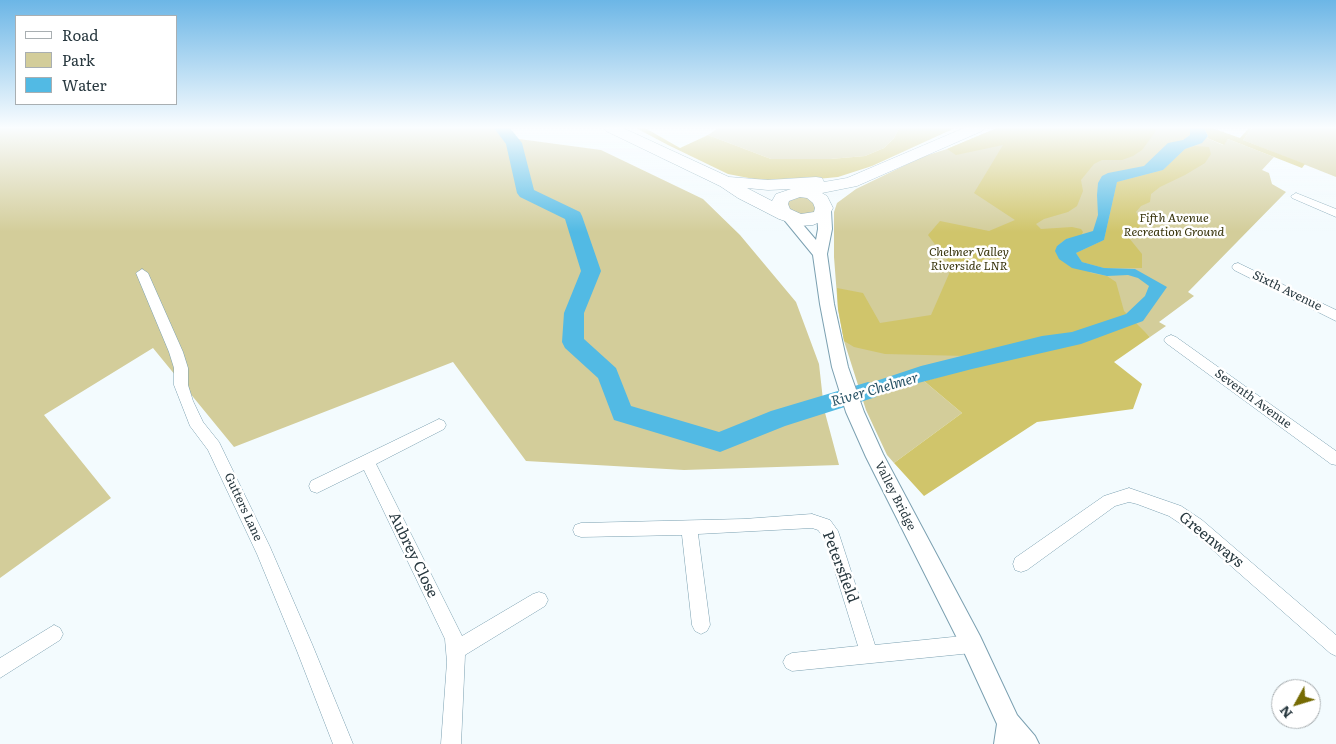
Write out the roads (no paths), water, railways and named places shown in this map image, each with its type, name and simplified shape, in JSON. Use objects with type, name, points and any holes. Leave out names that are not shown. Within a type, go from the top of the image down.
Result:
[{"type":"main road","points":[[685,163],[726,182],[744,194],[786,216],[808,220],[817,218],[830,201],[851,182]]},
{"type":"main road","points":[[786,216],[780,209],[779,202],[783,196],[851,182],[896,163]]},
{"type":"main road","points":[[726,182],[768,185],[813,182],[879,170]]},
{"type":"main road","points":[[726,182],[752,188],[795,192],[818,198],[823,203],[824,210]]},
{"type":"street","points":[[1296,196],[1336,214]]},
{"type":"street","name":"Valley Bridge","points":[[824,210],[825,229],[820,254],[834,340],[840,367],[855,412],[875,458],[972,644],[1007,734],[1027,744]]},
{"type":"street","points":[[786,216],[820,254]]},
{"type":"street","name":"Sixth Avenue","points":[[1238,267],[1336,316]]},
{"type":"street","name":"Gutters Lane","points":[[142,273],[176,352],[186,401],[197,426],[214,446],[264,552],[306,650],[343,744]]},
{"type":"street","name":"Seventh Avenue","points":[[1170,340],[1336,459]]},
{"type":"street","points":[[317,486],[439,425]]},
{"type":"street","name":"Aubrey Close","points":[[367,462],[450,628],[456,650],[451,744]]},
{"type":"street","name":"Greenways","points":[[1021,564],[1110,501],[1129,495],[1138,497],[1175,511],[1196,525],[1336,647]]},
{"type":"street","name":"Petersfield","points":[[581,530],[744,526],[812,521],[824,525],[832,536],[869,654]]},
{"type":"street","points":[[689,527],[701,625]]},
{"type":"street","points":[[456,650],[538,600]]},
{"type":"street","points":[[0,669],[54,634]]},
{"type":"street","points":[[792,662],[972,644]]},
{"type":"water","points":[[1147,163],[1171,163],[1163,170],[1117,182],[1104,240],[1076,253],[1082,262],[1104,268],[1135,269],[1167,287],[1143,321],[1081,344],[972,369],[895,389],[841,406],[837,394],[921,366],[1042,336],[1072,332],[1126,314],[1145,296],[1149,286],[1138,278],[1128,275],[1107,276],[1072,268],[1059,259],[1055,251],[1057,246],[1066,239],[1093,231],[1098,215],[1098,183],[1102,176],[1108,173],[1144,166]]},
{"type":"waterway","name":"River Chelmer","points":[[519,163],[526,193],[573,216],[591,271],[574,313],[573,342],[608,374],[622,413],[720,442],[779,418],[868,391]]},
{"type":"park label","name":"Fifth Avenue Recreation Ground","points":[[1174,225]]},
{"type":"park label","name":"Chelmer Valley Riverside LNR","points":[[969,259]]}]
